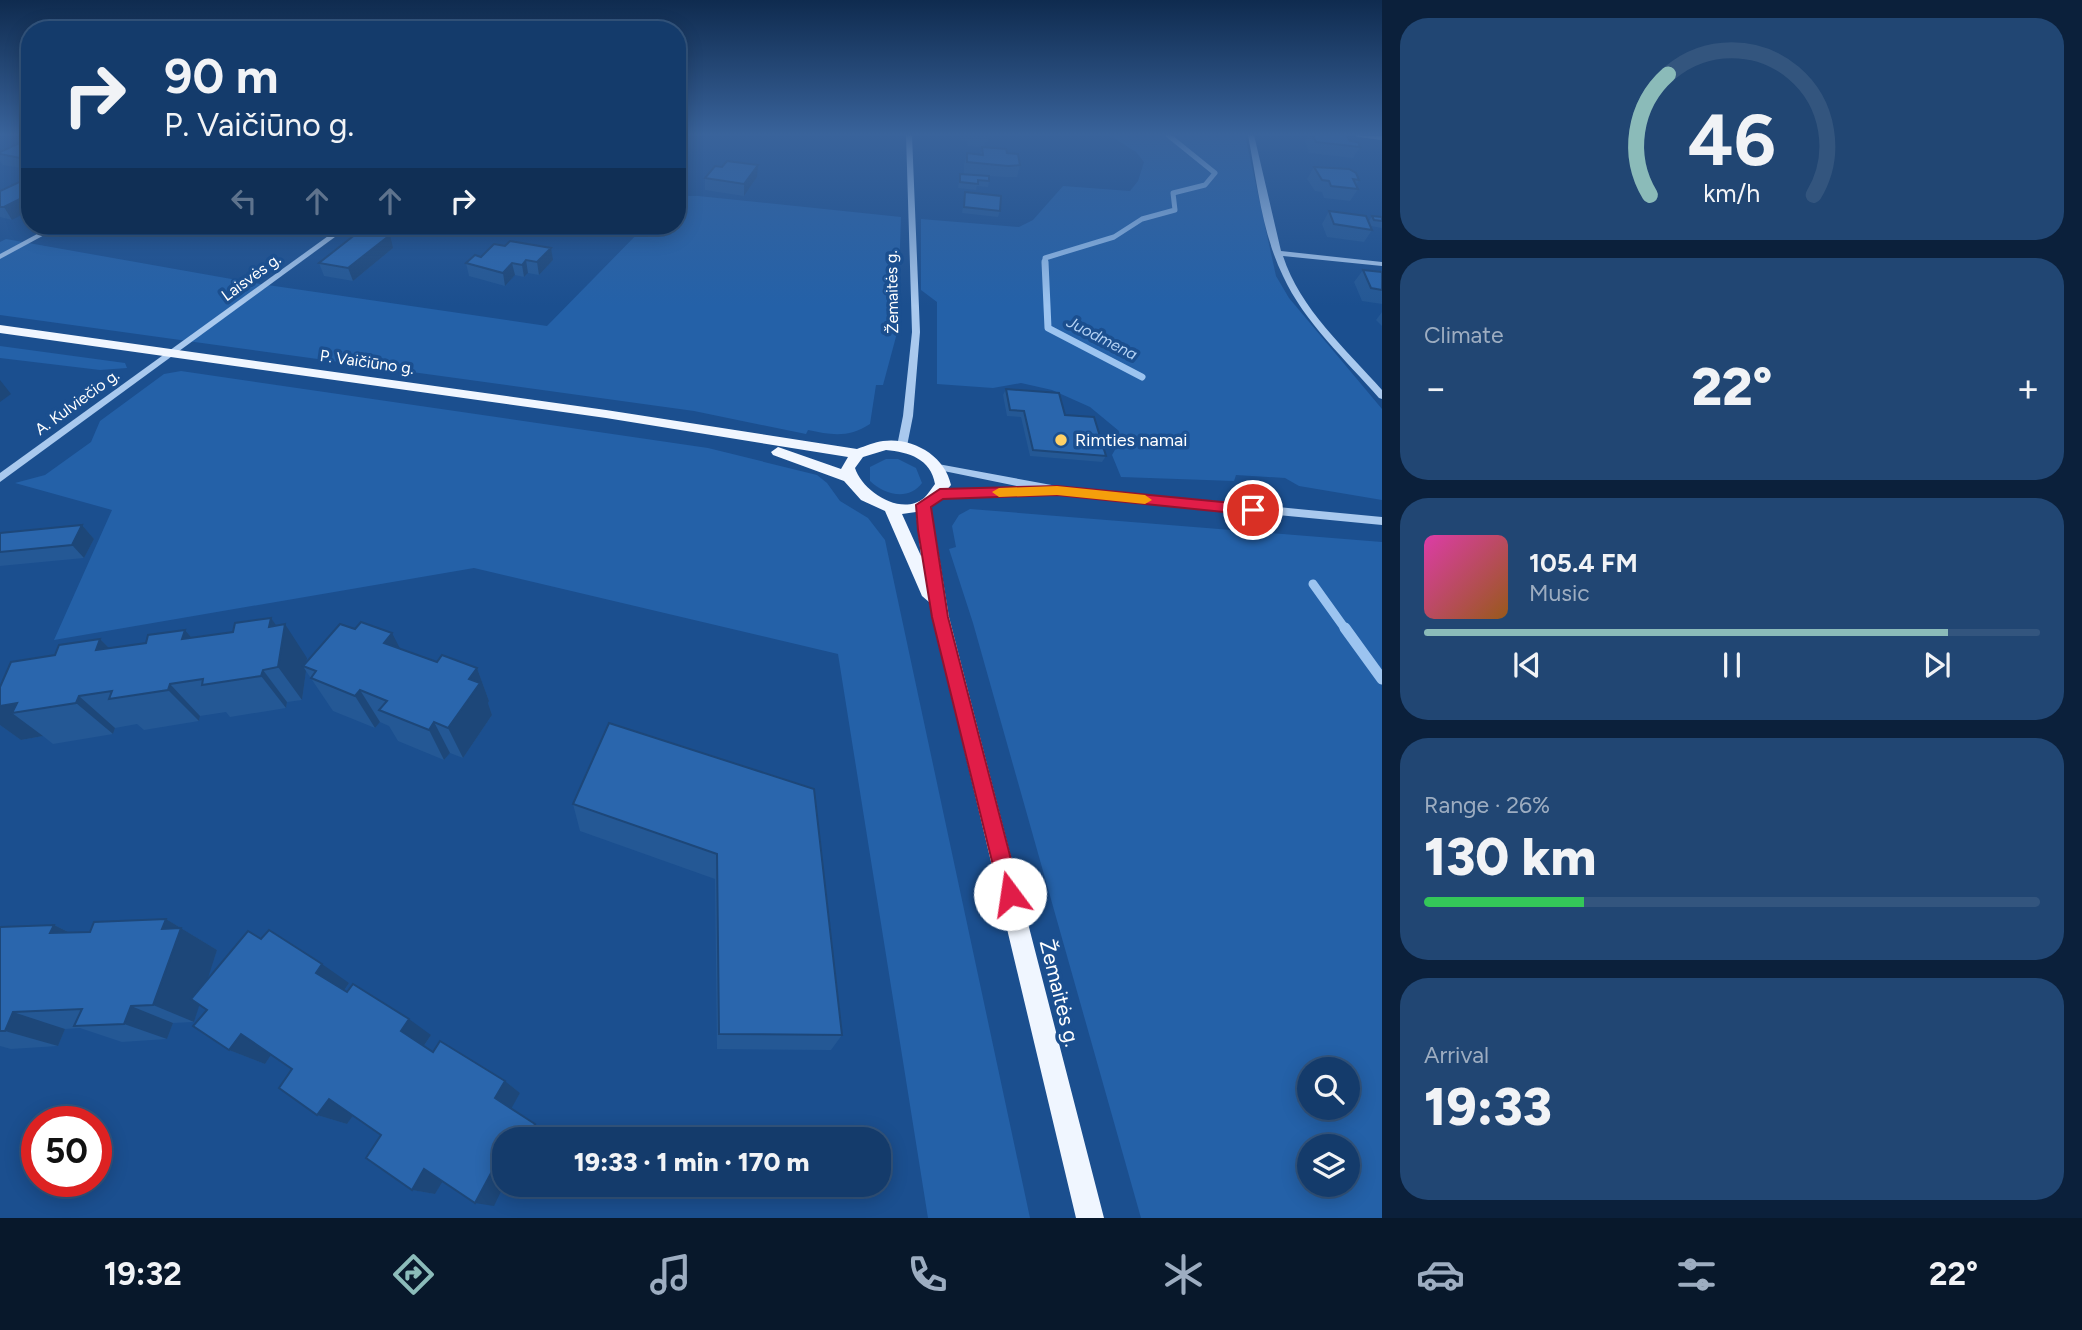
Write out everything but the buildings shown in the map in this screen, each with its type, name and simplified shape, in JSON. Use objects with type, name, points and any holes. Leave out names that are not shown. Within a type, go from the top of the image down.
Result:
[{"type":"main road","name":"P. Vaičiūno g.","points":[[0,328],[173,351],[856,454]]},
{"type":"main road","name":"P. Vaičiūno g.","points":[[728,435],[848,477]]},
{"type":"main road","points":[[885,444],[902,446],[923,454],[938,467],[943,476],[940,494],[923,505],[891,507],[871,501],[856,490],[848,477],[849,464],[856,454],[869,447],[885,444]]},
{"type":"main road","name":"Žemaitės g.","points":[[923,505],[940,617],[1090,1218]]},
{"type":"main road","name":"Žemaitės g.","points":[[891,507],[940,617]]},
{"type":"street","name":"Žemaitės g.","points":[[902,446],[908,416],[916,332],[911,192]]},
{"type":"street","points":[[1264,192],[1287,277],[1302,301],[1382,396]]},
{"type":"street","points":[[0,257],[40,235]]},
{"type":"street","name":"Laisvės g.","points":[[173,351],[333,235]]},
{"type":"street","points":[[1279,253],[1382,264]]},
{"type":"street","name":"A. Kulviečio g.","points":[[0,478],[173,351]]},
{"type":"street","points":[[938,467],[1057,490],[1382,522]]},
{"type":"street","points":[[940,494],[1057,490]]},
{"type":"shaded area","points":[[1058,192],[1257,192],[1276,276],[1289,298],[1382,409],[1382,500],[1299,486],[1285,478],[1236,475],[1234,481],[1121,477],[1112,455],[1120,441],[1119,431],[1090,407],[1052,390],[1021,383],[993,388],[937,384],[937,302],[921,290],[921,219],[1019,227],[1033,220]]},
{"type":"shaded area","points":[[686,196],[901,217],[897,333],[883,385],[876,385],[870,424],[855,432],[832,434],[808,430],[806,434],[694,411],[0,315],[0,242],[6,239],[254,283],[547,326],[636,235],[686,235]]},
{"type":"shaded area","points":[[0,346],[125,363],[127,368],[100,370],[0,358]]},
{"type":"shaded area","points":[[181,371],[708,448],[817,475],[827,483],[840,501],[868,518],[885,540],[1030,1218],[928,1218],[838,654],[474,568],[54,640],[112,510],[15,483],[45,475],[91,442],[100,421],[164,374]]},
{"type":"shaded area","points":[[886,459],[898,459],[916,468],[922,483],[917,489],[904,494],[889,493],[876,486],[870,481],[870,467]]},
{"type":"shaded area","points":[[970,509],[1382,542],[1382,1218],[1141,1218],[973,623],[949,549],[956,547],[952,526],[959,515]]},
{"type":"waterway","name":"Juodmena","points":[[1045,262],[1045,258],[1114,237],[1142,219],[1175,210],[1173,193],[1178,192]]},
{"type":"waterway","name":"Juodmena","points":[[1045,262],[1048,328],[1142,377]]},
{"type":"waterway","name":"Juodmena","points":[[1313,584],[1346,630]]},
{"type":"waterway","name":"Juodmena","points":[[1345,628],[1382,679]]},
{"type":"slow traffic","points":[[999,492],[1057,490],[1145,500]]},
{"type":"place","name":"Rimties namai","points":[[1061,440]]},
{"type":"route","points":[[1010,894],[940,617],[923,505],[940,494],[1057,490],[1253,510]]}]
